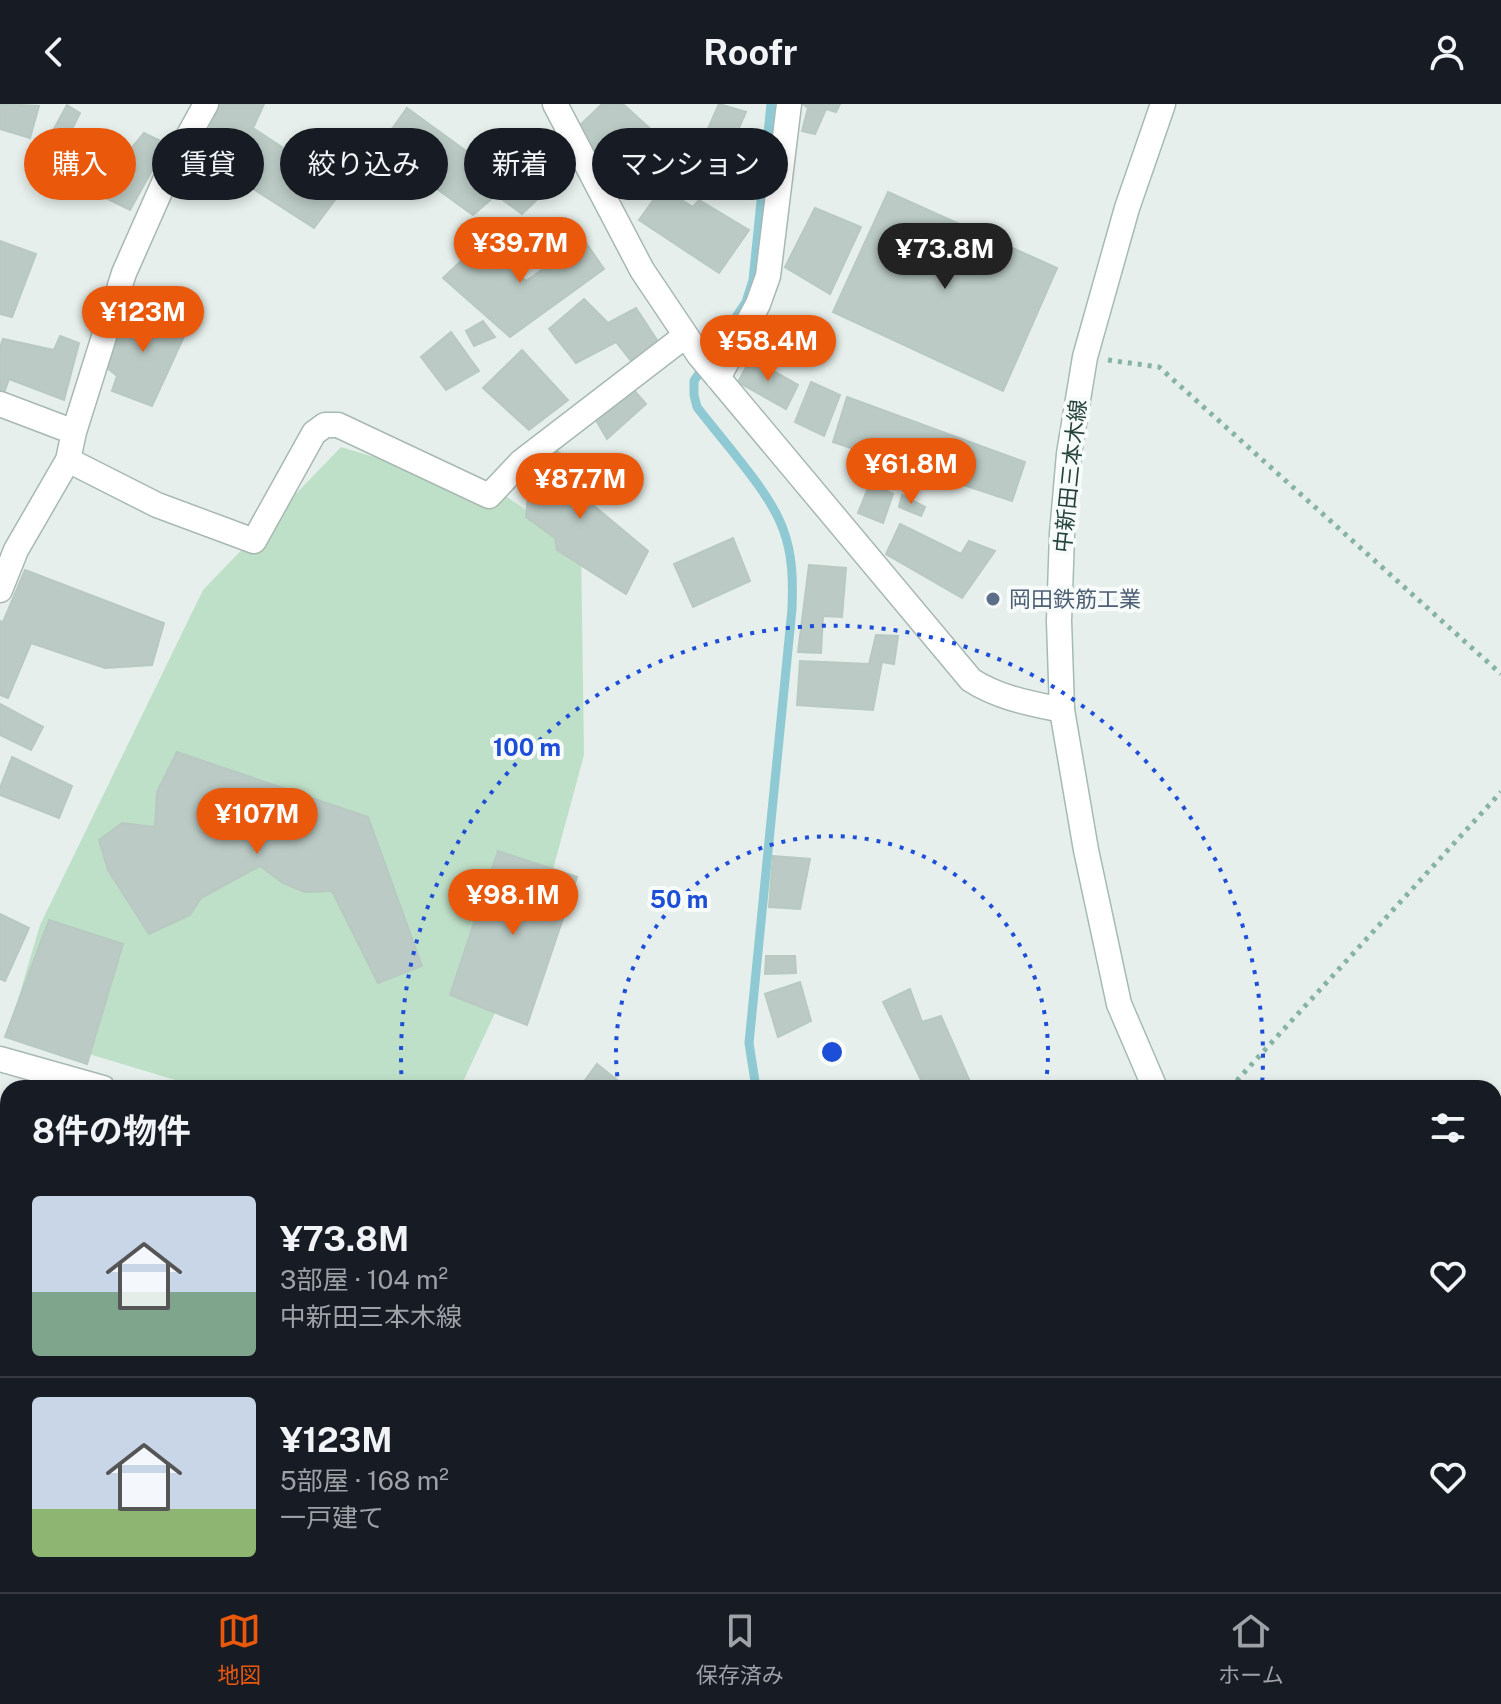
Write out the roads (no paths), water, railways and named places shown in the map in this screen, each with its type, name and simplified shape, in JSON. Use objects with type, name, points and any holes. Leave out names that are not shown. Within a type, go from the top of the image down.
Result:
[{"type":"street","points":[[0,590],[16,550],[68,460],[124,273],[170,169],[206,104]]},
{"type":"street","points":[[555,104],[642,270],[703,360],[971,680],[1014,700],[1062,710]]},
{"type":"street","points":[[68,460],[157,505],[254,541],[314,433],[325,425],[338,425],[489,496],[521,462],[703,360],[758,304],[768,276],[789,104]]},
{"type":"street","name":"中新田三本木線","points":[[1152,1080],[1119,1004],[1086,850],[1062,710],[1059,621],[1069,454],[1085,357],[1127,208],[1163,104]]},
{"type":"street","points":[[0,404],[74,432]]},
{"type":"street","points":[[0,1059],[75,1080]]},
{"type":"waterway","points":[[755,1080],[749,1043],[792,609],[792,569],[777,514],[757,483],[697,407],[694,381],[746,302],[753,280],[771,104]]},
{"type":"place","name":"岡田鉄筋工業","points":[[993,599]]}]
